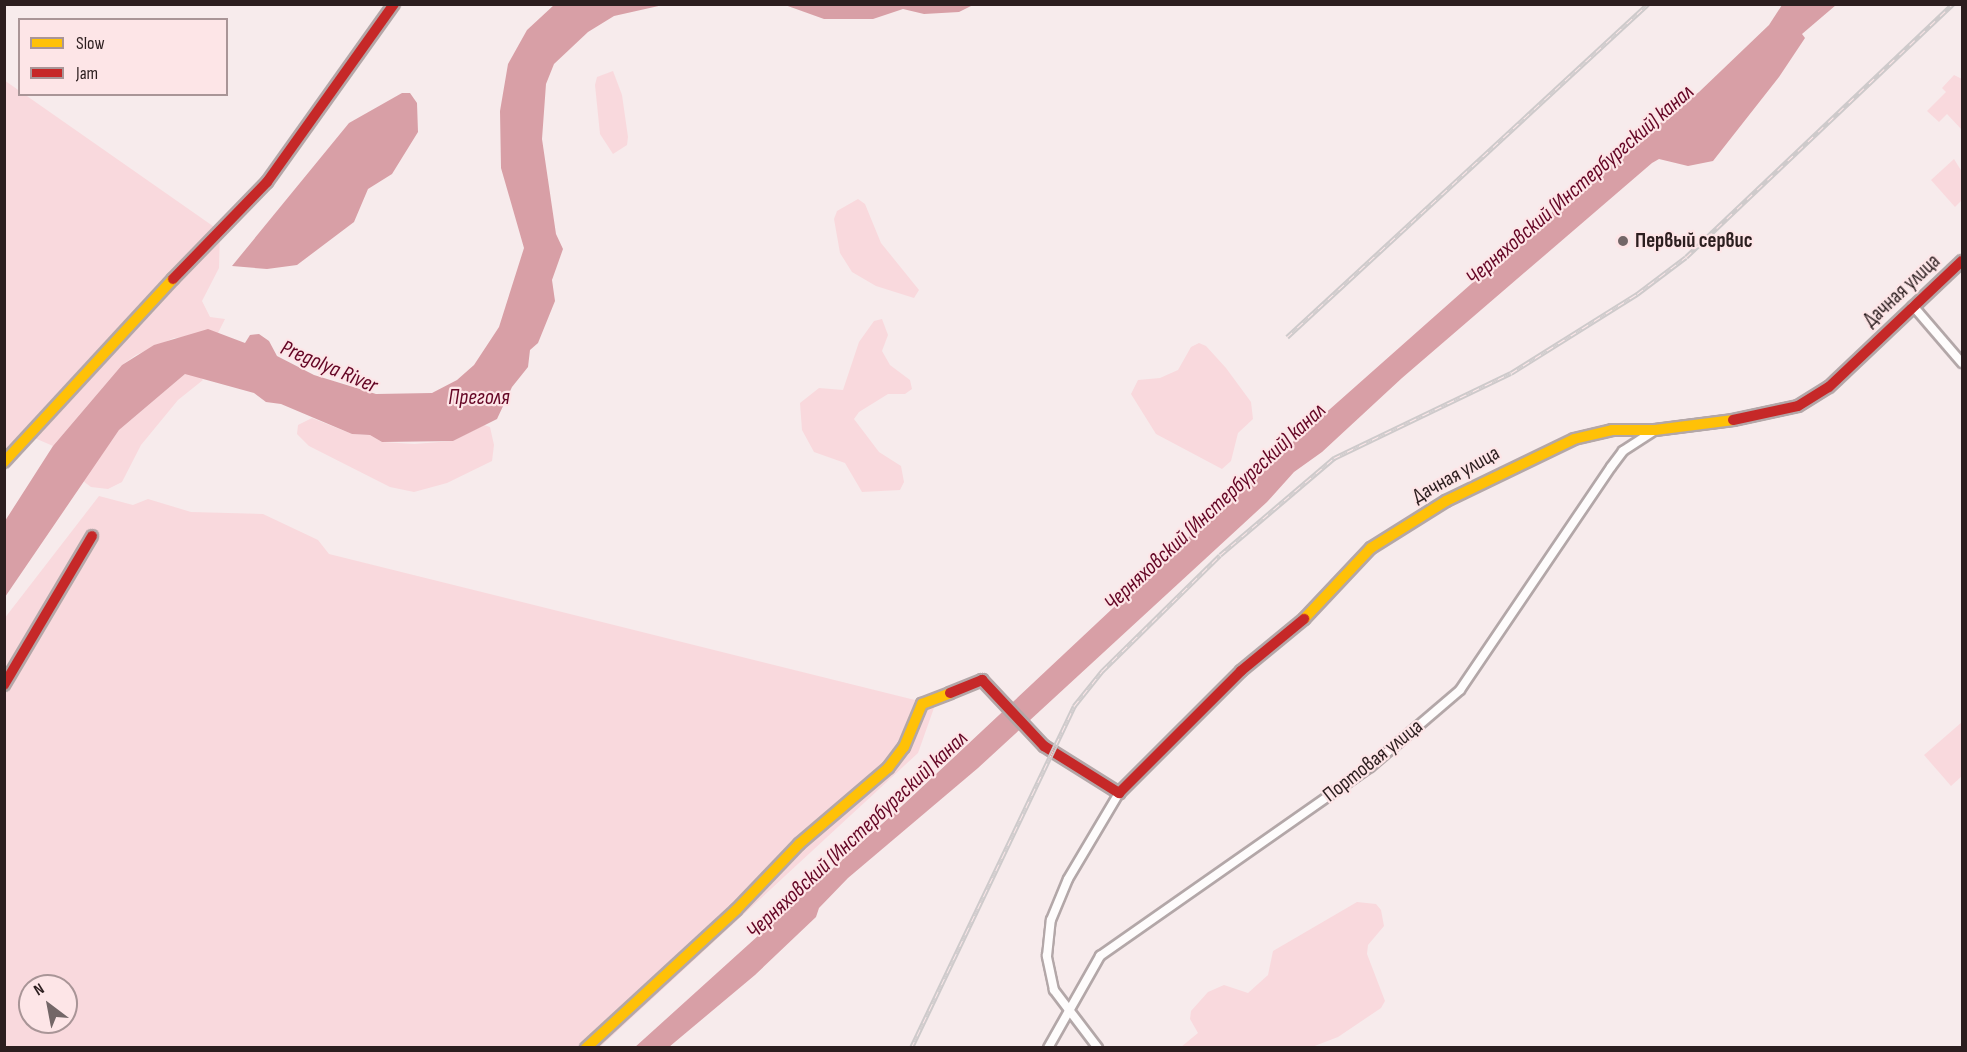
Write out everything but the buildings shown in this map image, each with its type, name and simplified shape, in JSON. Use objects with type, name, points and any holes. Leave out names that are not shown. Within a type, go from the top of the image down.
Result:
[{"type":"street","points":[[4,462],[113,341],[267,182],[394,4]]},
{"type":"street","name":"Дачная улица","points":[[1119,793],[1241,670],[1294,630],[1371,548],[1446,501],[1564,443],[1612,430],[1655,430],[1752,418],[1798,406],[1829,387],[1962,261]]},
{"type":"street","points":[[1913,306],[1962,363]]},
{"type":"street","name":"Портовая улица","points":[[1048,1047],[1070,1013],[1100,956],[1370,767],[1460,690],[1623,451],[1655,430]]},
{"type":"street","points":[[4,685],[92,536]]},
{"type":"street","points":[[586,1047],[736,910],[799,844],[888,768],[904,747],[922,704],[982,680],[1030,735],[1052,753],[1119,793],[1068,879],[1051,920],[1049,973],[1054,990],[1098,1047]]},
{"type":"shaded area","points":[[613,71],[622,95],[628,137],[627,145],[613,154],[600,134],[595,85],[597,77]]},
{"type":"shaded area","points":[[1954,75],[1962,79],[1962,130],[1947,114],[1939,122],[1927,111],[1946,92],[1942,88]]},
{"type":"shaded area","points":[[4,80],[18,90],[18,96],[27,96],[220,231],[219,268],[202,301],[210,317],[225,319],[217,335],[174,338],[136,355],[122,365],[53,446],[30,436],[4,462]]},
{"type":"shaded area","points":[[1954,159],[1962,172],[1962,200],[1955,207],[1931,180]]},
{"type":"shaded area","points":[[858,199],[865,204],[881,243],[919,290],[914,298],[876,286],[852,272],[840,253],[834,219],[837,211]]},
{"type":"shaded area","points":[[882,319],[888,335],[882,351],[890,365],[910,380],[912,389],[905,394],[888,394],[859,412],[854,419],[879,452],[901,466],[904,482],[900,490],[862,492],[845,463],[814,452],[802,430],[800,403],[819,388],[843,390],[859,342],[874,321]]},
{"type":"shaded area","points":[[1199,343],[1206,346],[1226,368],[1251,402],[1253,419],[1238,433],[1231,461],[1222,469],[1156,434],[1131,394],[1138,380],[1160,378],[1178,370],[1191,347]]},
{"type":"shaded area","points":[[185,374],[197,374],[203,380],[178,400],[141,445],[122,482],[108,489],[91,487],[83,481],[119,430]]},
{"type":"shaded area","points":[[312,418],[352,434],[370,435],[382,442],[414,444],[453,441],[484,425],[490,427],[494,445],[492,461],[447,483],[414,492],[390,487],[309,446],[297,434],[298,425]]},
{"type":"shaded area","points":[[99,496],[133,505],[148,499],[191,512],[263,514],[318,540],[329,554],[935,705],[918,753],[600,1047],[5,1047],[4,619]]},
{"type":"shaded area","points":[[1962,722],[1962,776],[1951,786],[1924,755]]},
{"type":"shaded area","points":[[1357,902],[1376,904],[1381,910],[1384,926],[1368,945],[1367,954],[1385,1001],[1381,1008],[1338,1037],[1312,1047],[1181,1047],[1198,1033],[1190,1019],[1191,1011],[1208,992],[1224,985],[1248,993],[1268,975],[1273,951]]},
{"type":"water","name":"Преголя","points":[[554,5],[663,5],[614,16],[588,32],[554,64],[546,84],[542,139],[556,234],[563,249],[552,280],[555,301],[538,343],[530,350],[528,367],[512,387],[497,419],[453,441],[382,442],[370,435],[352,434],[281,404],[266,402],[254,393],[185,374],[119,430],[5,597],[5,521],[53,446],[122,365],[154,345],[208,329],[245,343],[250,335],[259,334],[269,341],[277,356],[314,375],[376,394],[432,393],[457,380],[474,365],[499,327],[524,248],[501,168],[500,111],[508,64],[527,30]]},
{"type":"water","points":[[785,5],[973,5],[959,12],[924,14],[903,9],[873,19],[824,19]]},
{"type":"water","points":[[1782,5],[1836,5],[1802,34],[1805,38],[1779,77],[1713,161],[1688,166],[1659,159],[1652,163],[1402,378],[1322,452],[1294,472],[1267,502],[978,768],[848,878],[819,908],[816,917],[755,975],[669,1047],[634,1048],[903,805],[1241,488],[1585,183],[1699,92],[1769,25]]},
{"type":"water","points":[[402,93],[410,93],[417,103],[418,132],[392,174],[368,189],[354,222],[297,265],[267,269],[232,266],[349,123]]},
{"type":"railway","points":[[1287,337],[1648,4]]},
{"type":"railway","points":[[911,1048],[1074,706],[1102,671],[1220,555],[1334,458],[1511,373],[1637,294],[1686,257],[1953,4]]},
{"type":"traffic: slow","points":[[4,462],[173,279]]},
{"type":"traffic: slow","points":[[1304,619],[1371,548],[1446,501],[1574,439],[1612,430],[1655,430],[1733,420]]},
{"type":"traffic: slow","points":[[586,1048],[736,910],[799,844],[888,768],[904,747],[922,704],[950,693]]},
{"type":"traffic: jam","points":[[173,279],[267,182],[394,4]]},
{"type":"traffic: jam","points":[[1733,420],[1798,406],[1829,387],[1962,261]]},
{"type":"traffic: jam","points":[[4,685],[92,536]]},
{"type":"traffic: jam","points":[[950,693],[982,680],[1044,746],[1119,793],[1241,671],[1304,619]]},
{"type":"place","name":"Первый сервис","points":[[1623,241]]},
{"type":"water label","name":"Черняховский (Инстербургский) канал","points":[[1580,185]]},
{"type":"water label","name":"Pregolya River","points":[[329,367]]},
{"type":"water label","name":"Черняховский (Инстербургский) канал","points":[[1215,507]]},
{"type":"water label","name":"Черняховский (Инстербургский) канал","points":[[857,835]]}]
